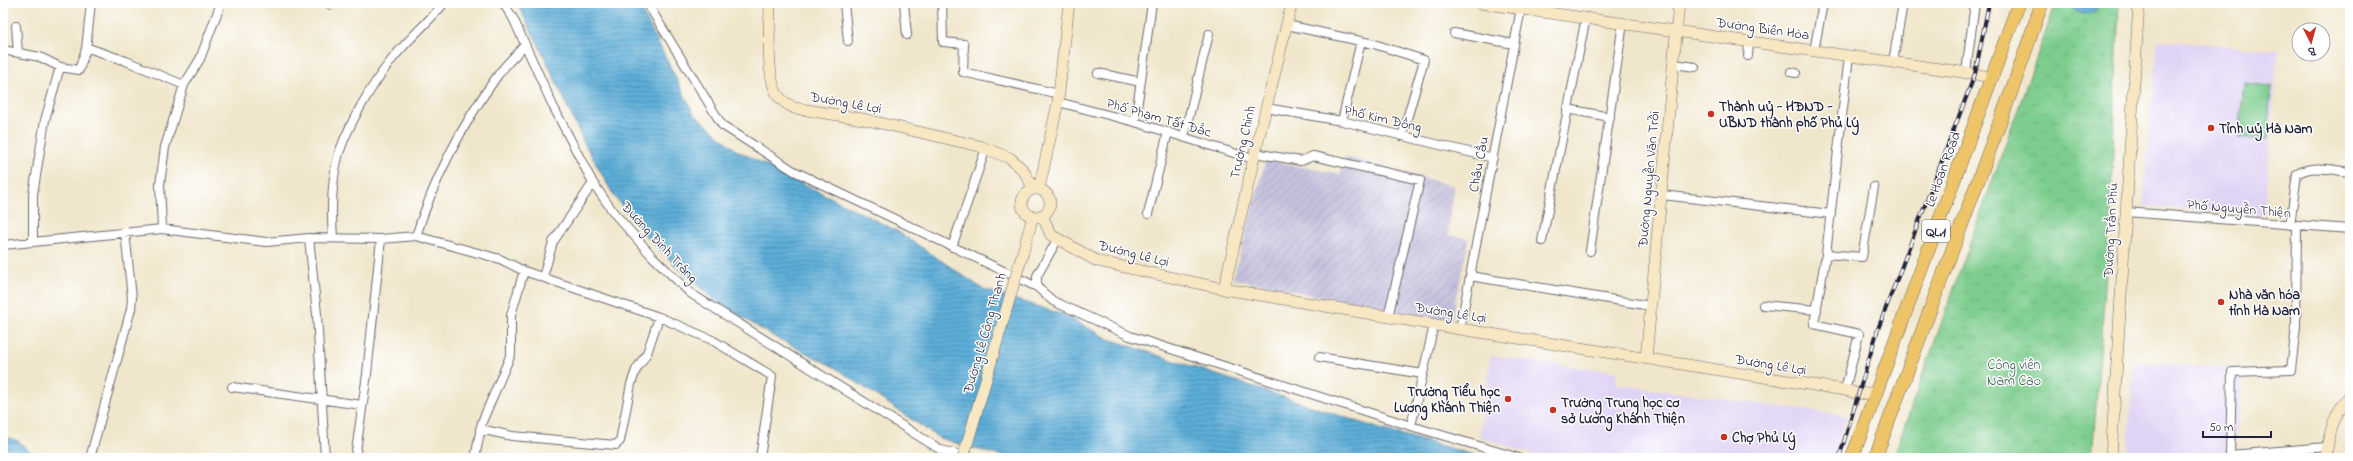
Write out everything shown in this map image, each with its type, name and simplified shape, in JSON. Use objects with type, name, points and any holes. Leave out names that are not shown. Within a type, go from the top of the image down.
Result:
[{"type":"main road","name":"Le Hoan Road","points":[[1852,458],[1993,78],[2019,3]]},
{"type":"main road","name":"QL.1","points":[[1876,458],[1896,399],[2014,84],[2042,3]]},
{"type":"main road","points":[[1993,78],[2014,84]]},
{"type":"main road","points":[[1876,392],[1896,399]]},
{"type":"street","points":[[3,50],[40,57],[60,67],[79,70],[86,49],[91,3]]},
{"type":"street","points":[[162,229],[160,184],[165,147],[184,85],[200,59],[221,3]]},
{"type":"street","points":[[333,238],[332,196],[339,153],[350,128],[378,78],[390,61],[444,3]]},
{"type":"street","name":"Đường Đinh Tráng","points":[[503,3],[525,45],[553,106],[593,183],[614,213],[642,245],[690,294],[940,454],[974,458]]},
{"type":"street","points":[[647,3],[722,125],[794,171],[1037,287],[1053,300],[1130,336],[1411,426],[1519,458]]},
{"type":"street","name":"Đường Lê Lợi","points":[[770,3],[772,76],[775,90],[785,103],[794,108],[863,120],[986,148],[1010,158],[1023,170],[1036,189]]},
{"type":"street","points":[[844,3],[848,41]]},
{"type":"street","points":[[904,3],[907,36]]},
{"type":"street","name":"Phố Phạm Tất Đắc","points":[[942,3],[943,42],[964,44],[963,72],[1058,98],[1184,137],[1254,156],[1301,162],[1313,156],[1420,180],[1388,317]]},
{"type":"street","points":[[1036,189],[1058,98],[1069,3]]},
{"type":"street","points":[[1135,122],[1152,3]]},
{"type":"street","name":"Trường Chinh","points":[[1224,289],[1254,156],[1292,3]]},
{"type":"street","name":"Đường Biên Hòa","points":[[1480,3],[1522,5],[1586,18],[1966,72],[1993,78]]},
{"type":"street","name":"Đường Nguyễn Văn Trỗi","points":[[1646,358],[1679,3]]},
{"type":"street","points":[[1814,51],[1823,3]]},
{"type":"street","points":[[1893,62],[1903,3]]},
{"type":"street","points":[[1966,72],[1975,3]]},
{"type":"street","name":"Đường Trần Phú","points":[[2111,458],[2139,3]]},
{"type":"street","name":"Châu Cầu","points":[[1460,329],[1522,5]]},
{"type":"street","points":[[1542,241],[1586,18]]},
{"type":"street","points":[[1590,251],[1623,23]]},
{"type":"street","points":[[1287,25],[1361,41],[1424,60],[1402,136]]},
{"type":"street","points":[[16,26],[18,53]]},
{"type":"street","points":[[1454,33],[1514,44]]},
{"type":"street","points":[[1184,137],[1209,34]]},
{"type":"street","points":[[1342,121],[1361,41]]},
{"type":"street","points":[[1748,56],[1749,42]]},
{"type":"street","points":[[416,236],[424,213],[466,125],[499,74],[525,45]]},
{"type":"street","points":[[86,49],[100,51],[184,85]]},
{"type":"street","points":[[1845,390],[1859,334],[1814,324],[1826,254],[1849,56]]},
{"type":"street","points":[[1674,64],[1695,67]]},
{"type":"street","points":[[33,241],[33,194],[45,120],[60,67]]},
{"type":"street","points":[[1098,73],[1141,82]]},
{"type":"street","name":"Phố Kim Đồng","points":[[1266,108],[1342,121],[1493,158]]},
{"type":"street","points":[[1567,109],[1610,117]]},
{"type":"street","points":[[1148,214],[1168,132]]},
{"type":"street","points":[[952,247],[986,148]]},
{"type":"street","points":[[2349,172],[2313,168],[2306,169],[2296,174],[2294,225],[2296,326],[2291,370],[2232,372],[2230,455],[2327,452],[2333,424],[2350,396]]},
{"type":"street","points":[[543,278],[552,242],[593,183]]},
{"type":"street","points":[[1826,254],[1862,257],[1874,187]]},
{"type":"street","points":[[1036,189],[1046,193],[1050,201],[1048,210],[1037,216],[1025,211],[1022,202],[1026,194],[1036,189]]},
{"type":"street","points":[[1662,195],[1831,214]]},
{"type":"street","name":"Phố Nguyễn Thiện","points":[[2126,212],[2350,229]]},
{"type":"street","name":"Đường Lê Lợi","points":[[1037,216],[1057,240],[1097,261],[1224,289],[1434,325],[1845,390],[1859,394],[1876,392]]},
{"type":"street","name":"Đường Lê Công Thanh","points":[[963,458],[1023,252],[1037,216]]},
{"type":"street","points":[[3,245],[162,229],[266,242],[309,238],[381,239],[416,236],[500,259],[524,271],[543,278],[659,317],[712,340],[772,376],[760,458]]},
{"type":"street","points":[[90,458],[131,309],[132,298],[125,232]]},
{"type":"street","points":[[309,238],[317,314],[322,400],[322,446],[325,458]]},
{"type":"street","points":[[355,458],[381,239]]},
{"type":"street","points":[[1037,287],[1037,276],[1057,240]]},
{"type":"street","points":[[475,458],[480,429],[511,354],[511,315],[524,271]]},
{"type":"street","points":[[1470,276],[1651,306]]},
{"type":"street","points":[[1763,305],[1817,310]]},
{"type":"street","points":[[480,429],[512,436],[616,445],[620,440],[631,384],[636,370],[647,353],[659,317]]},
{"type":"street","points":[[1411,426],[1434,325]]},
{"type":"street","points":[[1319,357],[1423,374]]},
{"type":"street","points":[[232,387],[362,405]]},
{"type":"shaded area","name":"Tỉnh uỷ Hà Nam","points":[[2157,40],[2278,50],[2264,216],[2143,206]]},
{"type":"shaded area","points":[[1345,157],[1454,186],[1448,235],[1469,239],[1451,322],[1233,279],[1266,160],[1340,174]]},
{"type":"shaded area","points":[[1491,356],[1618,372],[1616,384],[1847,416],[1833,458],[1544,458],[1479,437]]},
{"type":"shaded area","points":[[2134,362],[2243,369],[2240,410],[2232,458],[2127,458]]},
{"type":"green space","name":"Công viên Nam Cao","points":[[2056,3],[2119,3],[2110,221],[2092,458],[1893,458]]},
{"type":"green space","points":[[2244,83],[2271,86],[2267,140],[2239,137]]},
{"type":"water","points":[[517,3],[638,3],[694,114],[736,150],[897,231],[983,289],[1064,315],[1109,339],[1374,427],[1485,458],[1007,458],[939,438],[834,367],[769,334],[717,302],[679,269],[644,234],[614,196],[583,141],[547,62]]},
{"type":"water","points":[[2071,3],[2099,3],[2097,8],[2085,14],[2073,8]]},
{"type":"water","points":[[3,436],[18,441],[37,458],[3,458]]},
{"type":"railway","points":[[1839,458],[1878,329],[1975,74],[1989,3]]},
{"type":"place","name":"Thành uỷ - HĐND - UBND thành phố Phủ Lý","points":[[1711,114]]},
{"type":"place","name":"Tỉnh uỷ Hà Nam","points":[[2211,128]]},
{"type":"place","name":"Nhà văn hóa tỉnh Hà Nam","points":[[2221,302]]},
{"type":"place","name":"Trường Tiểu học Lương Khánh Thiện","points":[[1508,399]]},
{"type":"place","name":"Trường Trung học cơ sở Lương Khánh Thiện","points":[[1553,410]]},
{"type":"place","name":"Chợ Phủ Lý","points":[[1724,437]]}]
